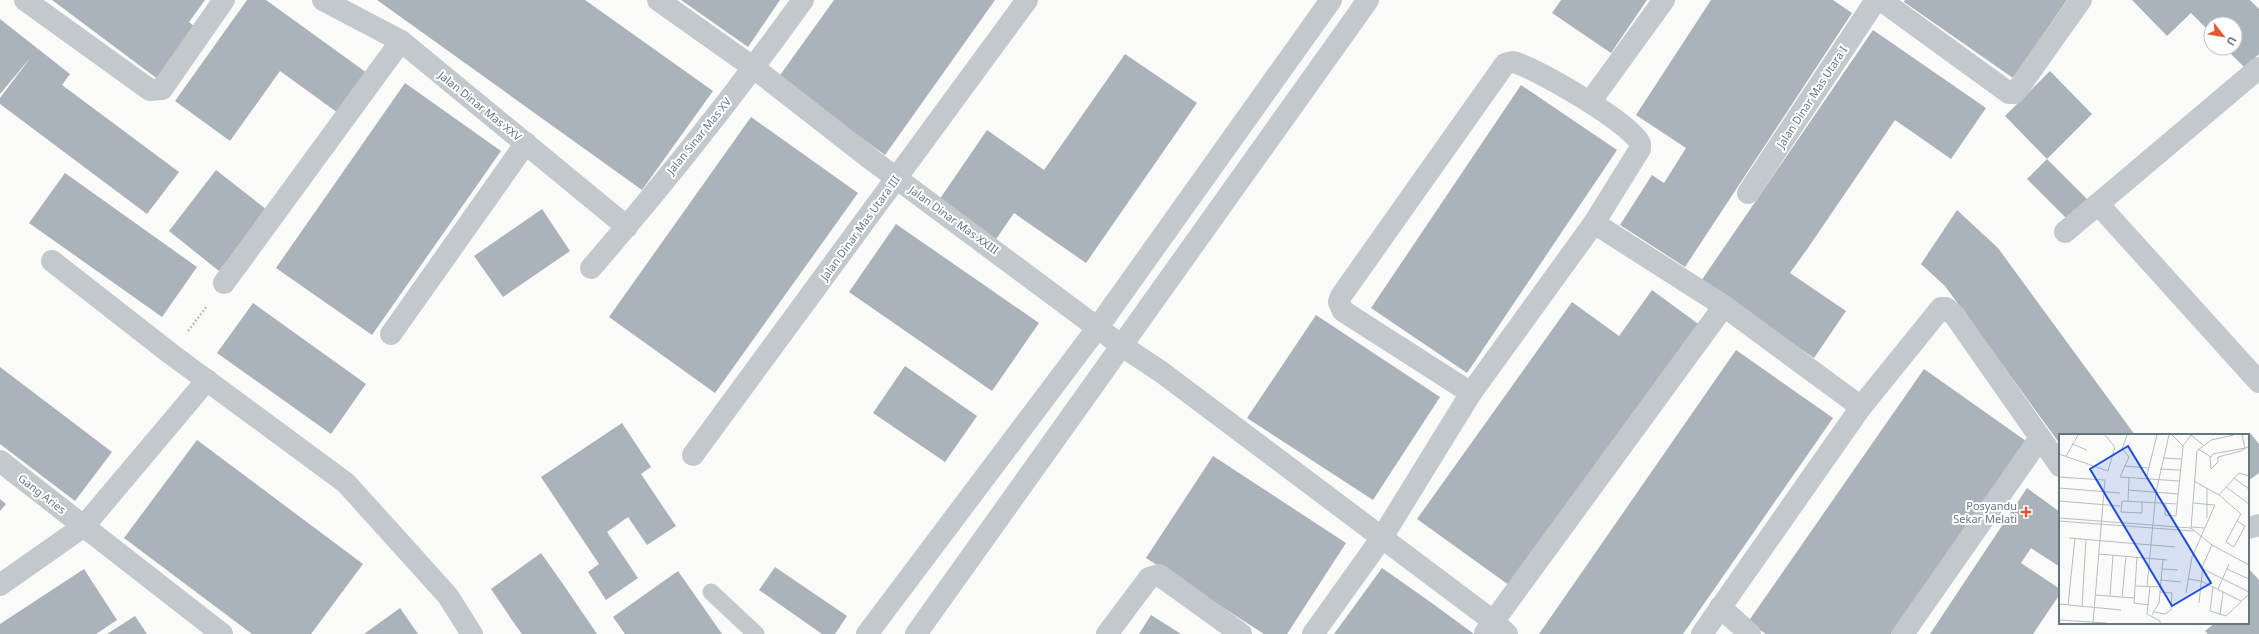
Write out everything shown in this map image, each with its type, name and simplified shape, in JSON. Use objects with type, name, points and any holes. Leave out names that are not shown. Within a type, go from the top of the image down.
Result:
[{"type":"street","points":[[25,0],[150,90],[159,90],[162,89],[224,0]]},
{"type":"street","name":"Jalan Dinar Mas XXV","points":[[323,0],[402,41],[626,227]]},
{"type":"street","name":"Jalan Dinar Mas XXIII","points":[[658,0],[754,68],[896,178],[1122,346],[1160,371],[1381,539],[1495,630]]},
{"type":"street","name":"Jalan Sinar Mas XV","points":[[591,268],[626,227],[754,68],[802,0]]},
{"type":"street","name":"Jalan Dinar Mas Utara III","points":[[693,455],[1027,0]]},
{"type":"street","points":[[867,634],[1098,327],[1331,0]]},
{"type":"street","points":[[916,634],[1368,0]]},
{"type":"street","points":[[1590,102],[1664,0]]},
{"type":"street","name":"Jalan Dinar Mas Utara I","points":[[1748,193],[1876,0]]},
{"type":"street","points":[[1881,0],[2012,93],[2081,0]]},
{"type":"street","points":[[224,283],[402,41]]},
{"type":"street","points":[[1313,634],[1381,539],[1471,393],[1594,223],[1640,149],[1640,144],[1633,134],[1590,102],[1518,63],[1505,64],[1341,296],[1339,302],[1344,311],[1471,393]]},
{"type":"street","points":[[2065,232],[2259,68]]},
{"type":"street","points":[[391,334],[526,143]]},
{"type":"street","points":[[2098,204],[2259,382]]},
{"type":"street","points":[[1594,223],[1724,306],[1861,407]]},
{"type":"street","points":[[52,261],[171,354],[346,483],[448,596],[472,634]]},
{"type":"street","points":[[1495,630],[1724,306]]},
{"type":"street","points":[[1702,634],[1861,407],[1941,308],[1946,308],[1955,316],[2059,465]]},
{"type":"street","points":[[0,585],[84,526],[207,380]]},
{"type":"street","points":[[1903,634],[2040,438]]},
{"type":"street","name":"Gang Aries","points":[[0,461],[222,634]]},
{"type":"street","points":[[1107,634],[1149,578],[1159,575],[1241,634]]},
{"type":"street","points":[[1720,608],[1750,634]]},
{"type":"lane","points":[[711,592],[756,634]]},
{"type":"path","points":[[171,354],[224,283]]},
{"type":"building","points":[[52,0],[205,0],[189,22],[198,29],[159,80]]},
{"type":"building","points":[[247,0],[266,0],[367,73],[338,113],[280,71],[230,141],[175,101]]},
{"type":"building","points":[[377,0],[585,0],[713,91],[642,190]]},
{"type":"building","points":[[681,0],[780,0],[748,47]]},
{"type":"building","points":[[834,0],[995,0],[885,155],[778,78]]},
{"type":"building","points":[[1561,0],[1647,0],[1611,53],[1552,13]]},
{"type":"building","points":[[1711,0],[1833,0],[1852,13],[1685,267],[1620,225],[1652,175],[1664,183],[1686,148],[1636,115]]},
{"type":"building","points":[[1905,0],[2067,0],[2013,78],[1904,2]]},
{"type":"building","points":[[2132,0],[2250,0],[2259,9],[2259,54],[2245,68],[2233,56],[2243,56],[2243,16],[2203,16],[2203,25],[2191,13],[2167,36]]},
{"type":"building","points":[[0,19],[70,74],[62,85],[179,172],[147,214],[0,104],[0,98],[31,57],[0,94]]},
{"type":"building","points":[[1873,30],[1986,108],[1951,159],[1895,120],[1790,273],[1846,311],[1814,358],[1701,281]]},
{"type":"building","points":[[1125,54],[1197,103],[1086,263],[1014,213],[994,242],[937,203],[987,130],[1044,170]]},
{"type":"building","points":[[2050,71],[2092,114],[2047,159],[2005,116]]},
{"type":"building","points":[[405,83],[501,151],[372,335],[276,268]]},
{"type":"building","points":[[1521,85],[1617,150],[1467,373],[1371,308]]},
{"type":"building","points":[[751,117],[858,193],[715,393],[609,317]]},
{"type":"building","points":[[2047,159],[2092,204],[2072,224],[2027,179]]},
{"type":"building","points":[[216,170],[267,210],[219,271],[169,231]]},
{"type":"building","points":[[65,173],[197,267],[162,317],[29,223]]},
{"type":"building","points":[[542,209],[570,251],[503,297],[474,256]]},
{"type":"building","points":[[1957,210],[1998,248],[2134,434],[2059,434],[2059,443],[1945,286],[1921,264]]},
{"type":"building","points":[[896,224],[1039,323],[992,391],[849,292]]},
{"type":"building","points":[[1652,290],[1701,326],[1513,588],[1417,519],[1572,302],[1619,336]]},
{"type":"building","points":[[253,303],[366,384],[331,434],[217,353]]},
{"type":"building","points":[[1316,315],[1440,397],[1373,500],[1247,418]]},
{"type":"building","points":[[1736,350],[1833,418],[1683,634],[1539,634]]},
{"type":"building","points":[[905,366],[977,416],[945,462],[873,413]]},
{"type":"building","points":[[0,367],[112,452],[75,501],[0,444]]},
{"type":"building","points":[[1924,369],[2026,441],[1891,634],[1766,634],[1748,622]]},
{"type":"building","points":[[622,423],[651,467],[641,474],[676,526],[647,545],[628,517],[607,532],[638,578],[606,600],[588,572],[599,564],[541,477]]},
{"type":"building","points":[[2251,434],[2259,444],[2259,473],[2249,480],[2249,435]]},
{"type":"building","points":[[197,440],[363,564],[311,634],[252,634],[124,538]]},
{"type":"building","points":[[1213,456],[1346,543],[1287,634],[1264,634],[1146,558]]},
{"type":"building","points":[[2027,488],[2059,511],[2059,566],[2031,548],[2021,563],[2059,588],[2059,595],[2033,634],[1930,634]]},
{"type":"building","points":[[0,499],[6,504],[0,511]]},
{"type":"building","points":[[541,553],[597,634],[522,634],[514,623],[491,589]]},
{"type":"building","points":[[775,567],[847,616],[835,634],[822,634],[759,590]]},
{"type":"building","points":[[1382,568],[1429,601],[1474,634],[1334,634]]},
{"type":"building","points":[[84,569],[117,620],[96,634],[0,634],[0,624]]},
{"type":"building","points":[[2249,569],[2259,580],[2259,634],[2208,634],[2205,631],[2214,624],[2249,624]]},
{"type":"building","points":[[678,571],[722,634],[625,634],[613,617]]},
{"type":"building","points":[[400,608],[418,634],[364,634]]},
{"type":"building","points":[[1151,615],[1181,634],[1139,634]]},
{"type":"building","points":[[135,616],[147,634],[107,634]]},
{"type":"place","name":"Posyandu Sekar Melati","points":[[2026,512]]}]
